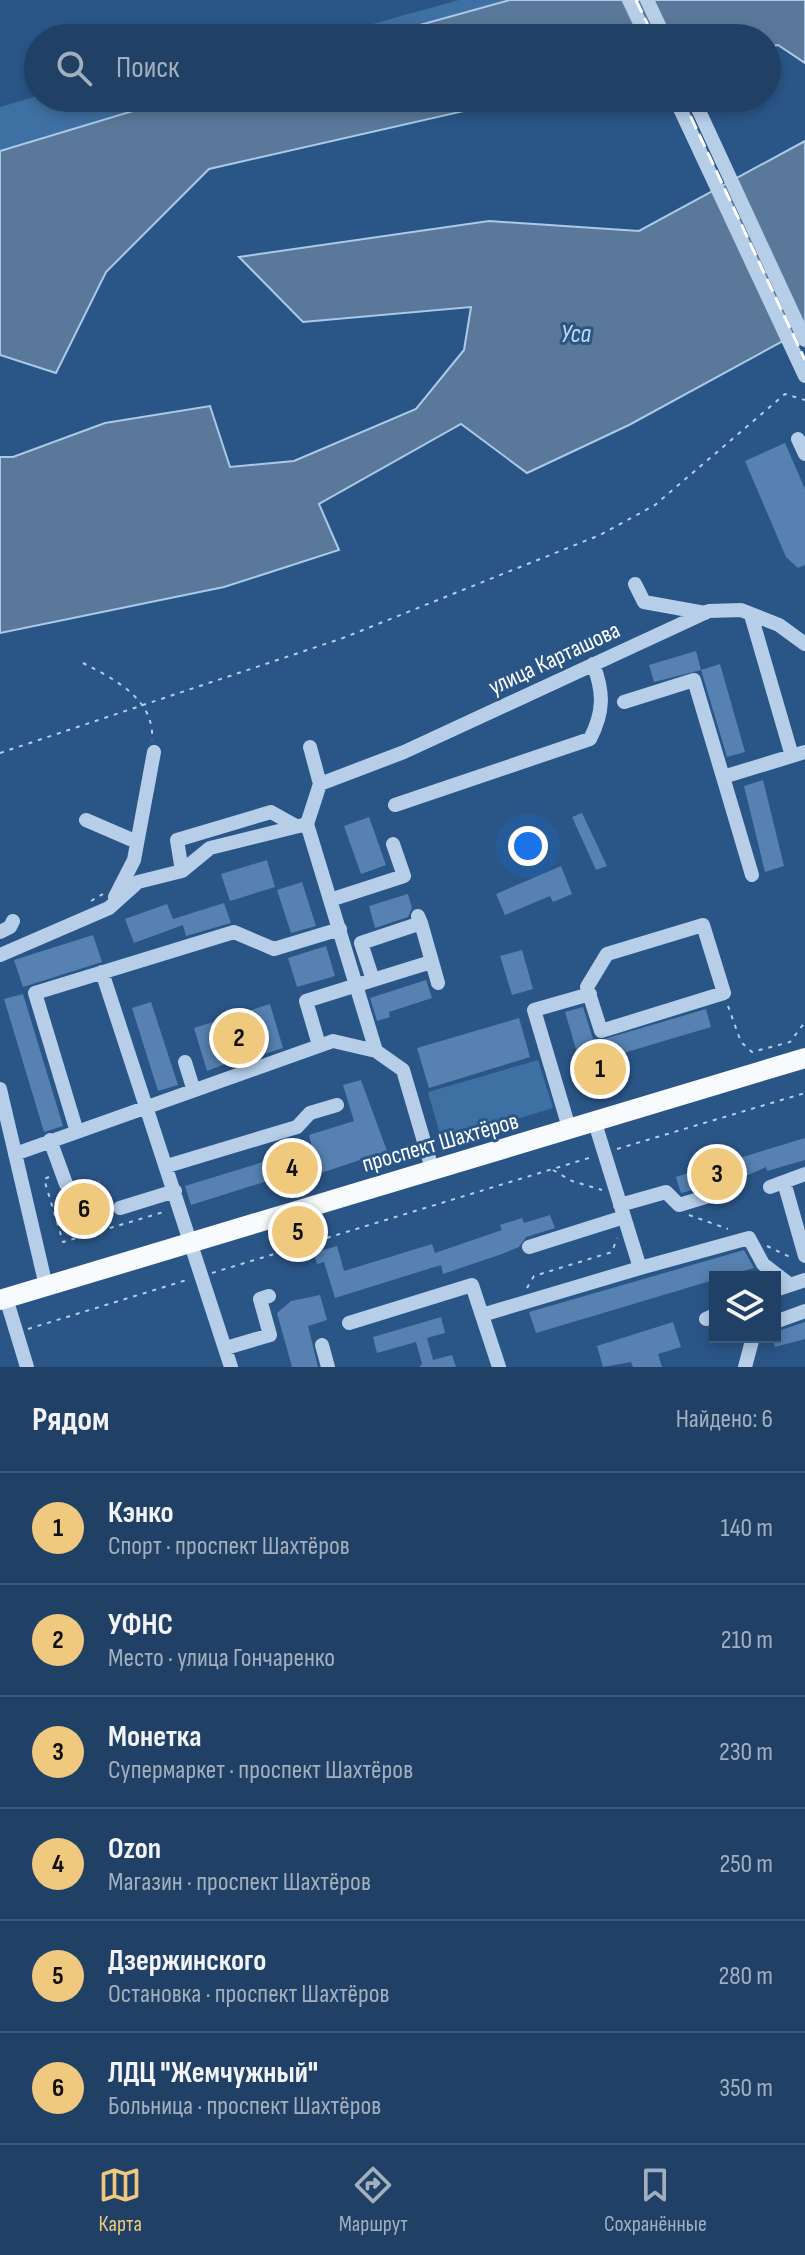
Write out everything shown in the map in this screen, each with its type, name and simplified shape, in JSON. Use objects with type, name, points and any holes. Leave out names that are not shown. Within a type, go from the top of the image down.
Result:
[{"type":"main road","points":[[757,1074],[805,1043]]},
{"type":"main road","points":[[757,1074],[805,1058]]},
{"type":"main road","name":"проспект Шахтёров","points":[[3,1299],[757,1074]]},
{"type":"street","points":[[629,0],[640,24]]},
{"type":"street","points":[[647,0],[658,24]]},
{"type":"street","points":[[682,112],[804,373]]},
{"type":"street","points":[[699,112],[805,340]]},
{"type":"street","points":[[798,439],[805,454]]},
{"type":"street","points":[[635,584],[644,602],[705,613]]},
{"type":"street","name":"улица Карташова","points":[[320,784],[404,752],[705,613],[741,610],[779,625],[805,644]]},
{"type":"street","points":[[723,777],[799,754],[751,615]]},
{"type":"street","points":[[395,805],[590,739],[602,716],[601,683],[593,664]]},
{"type":"street","points":[[624,702],[694,680],[752,875]]},
{"type":"street","points":[[301,825],[320,784],[310,747]]},
{"type":"street","points":[[109,908],[134,860],[153,750]]},
{"type":"street","points":[[182,871],[177,840],[271,812],[301,825],[313,847],[376,1051]]},
{"type":"street","points":[[86,820],[137,842]]},
{"type":"street","points":[[0,955],[109,908],[138,882],[182,871],[210,848],[301,825]]},
{"type":"street","points":[[330,900],[404,876],[393,844]]},
{"type":"street","points":[[373,980],[361,943],[419,920],[438,983]]},
{"type":"street","points":[[0,932],[10,927],[13,921]]},
{"type":"street","points":[[703,925],[724,993],[601,1031],[587,987],[607,954],[703,925]]},
{"type":"street","points":[[77,1132],[35,993],[234,932],[274,949],[340,929]]},
{"type":"street","points":[[319,1045],[306,1001],[431,962]]},
{"type":"street","points":[[102,972],[231,1367]]},
{"type":"street","points":[[570,1131],[534,1010],[590,994]]},
{"type":"street","points":[[15,1154],[193,1088],[333,1041],[376,1051],[403,1070],[433,1172]]},
{"type":"street","points":[[185,1062],[193,1088]]},
{"type":"street","points":[[0,1089],[46,1286]]},
{"type":"street","points":[[167,1166],[297,1127],[310,1113],[337,1105]]},
{"type":"street","points":[[595,1123],[640,1268]]},
{"type":"street","points":[[50,1140],[64,1179]]},
{"type":"street","points":[[805,1174],[777,1184],[805,1256]]},
{"type":"street","points":[[529,1247],[666,1192],[679,1205],[735,1188]]},
{"type":"street","points":[[120,1208],[175,1191]]},
{"type":"street","points":[[482,1315],[749,1238],[763,1264],[782,1287],[805,1280]]},
{"type":"street","points":[[349,1323],[472,1285],[499,1367]]},
{"type":"street","points":[[226,1348],[270,1335],[260,1299],[269,1296]]},
{"type":"street","points":[[3,1299],[27,1367]]},
{"type":"street","points":[[781,1320],[805,1311]]},
{"type":"street","points":[[745,1367],[751,1343]]},
{"type":"street","points":[[322,1345],[328,1367]]},
{"type":"path","points":[[0,753],[343,638],[600,535],[655,505],[785,394],[805,400]]},
{"type":"path","points":[[83,663],[119,681],[143,705],[153,732],[153,750]]},
{"type":"path","points":[[83,905],[124,879]]},
{"type":"path","points":[[724,993],[741,1042],[752,1052],[790,1042],[805,1022]]},
{"type":"path","points":[[16,1332],[805,1093]]},
{"type":"path","points":[[64,1179],[44,1179],[63,1242],[180,1207]]},
{"type":"path","points":[[515,1305],[534,1276],[612,1252],[622,1211]]},
{"type":"shaded area","points":[[459,0],[510,0],[423,24],[372,24]]},
{"type":"shaded area","points":[[24,100],[24,112],[130,112],[0,151],[0,107]]},
{"type":"shaded area","points":[[538,1060],[553,1108],[442,1141],[428,1092]]},
{"type":"water","points":[[510,0],[805,0],[805,63],[781,47],[781,24],[423,24]]},
{"type":"water","points":[[130,112],[459,112],[209,169],[106,272],[56,373],[0,355],[0,151]]},
{"type":"water","name":"Уса","points":[[805,141],[805,329],[629,425],[527,473],[461,424],[319,504],[339,550],[224,587],[0,633],[0,457],[13,457],[105,423],[210,406],[230,467],[294,461],[416,409],[464,350],[471,307],[303,322],[239,257],[489,221],[639,231]]},
{"type":"building","points":[[785,443],[805,489],[805,565],[798,568],[786,557],[745,461]]},
{"type":"building","points":[[696,651],[701,670],[654,682],[649,665]]},
{"type":"building","points":[[720,664],[745,752],[727,757],[701,670]]},
{"type":"building","points":[[763,780],[784,866],[765,872],[744,786]]},
{"type":"building","points":[[582,813],[607,866],[596,870],[572,817]]},
{"type":"building","points":[[369,817],[386,865],[361,874],[344,826]]},
{"type":"building","points":[[267,860],[275,887],[230,901],[221,874]]},
{"type":"building","points":[[561,866],[572,894],[553,902],[550,896],[505,915],[496,894]]},
{"type":"building","points":[[302,882],[316,926],[291,933],[277,890]]},
{"type":"building","points":[[408,894],[412,908],[408,917],[375,928],[369,906]]},
{"type":"building","points":[[224,903],[231,923],[186,936],[183,925],[134,943],[125,919],[167,904],[173,919]]},
{"type":"building","points":[[93,935],[102,962],[23,987],[14,960]]},
{"type":"building","points":[[326,946],[335,976],[297,987],[288,958]]},
{"type":"building","points":[[522,950],[533,989],[512,995],[500,956]]},
{"type":"building","points":[[426,980],[432,998],[389,1012],[390,1017],[377,1021],[370,998]]},
{"type":"building","points":[[23,994],[63,1126],[44,1132],[4,999]]},
{"type":"building","points":[[151,1002],[178,1085],[158,1091],[132,1008]]},
{"type":"building","points":[[270,1004],[283,1048],[261,1055],[260,1051],[207,1071],[194,1028]]},
{"type":"building","points":[[583,1007],[594,1042],[706,1009],[711,1027],[600,1060],[597,1050],[578,1056],[565,1012]]},
{"type":"building","points":[[519,1018],[530,1057],[429,1088],[417,1048]]},
{"type":"building","points":[[361,1080],[387,1151],[321,1173],[318,1165],[191,1205],[185,1186],[312,1147],[309,1135],[354,1121],[343,1085]]},
{"type":"building","points":[[805,1138],[805,1160],[767,1171],[766,1167],[739,1179],[681,1193],[676,1177],[703,1168],[701,1164],[721,1157],[723,1163]]},
{"type":"building","points":[[99,1181],[112,1221],[70,1235],[57,1194],[69,1194]]},
{"type":"building","points":[[550,1215],[555,1228],[526,1237],[519,1247],[502,1254],[443,1274],[441,1265],[335,1298],[324,1262],[317,1264],[314,1253],[337,1246],[344,1271],[432,1244],[435,1253],[502,1230],[500,1225],[522,1218],[524,1223]]},
{"type":"building","points":[[744,1250],[754,1268],[709,1271],[709,1281],[536,1333],[529,1312]]},
{"type":"building","points":[[320,1295],[327,1320],[308,1326],[318,1367],[292,1367],[277,1313],[291,1301]]},
{"type":"building","points":[[441,1317],[445,1333],[427,1338],[433,1360],[452,1355],[456,1367],[419,1367],[422,1364],[416,1342],[377,1353],[373,1337]]},
{"type":"building","points":[[673,1322],[681,1347],[658,1354],[662,1367],[633,1367],[631,1362],[603,1367],[597,1346]]},
{"type":"building","points":[[805,1322],[805,1339],[775,1347],[774,1343],[781,1343],[781,1330]]},
{"type":"railway","points":[[636,0],[647,24]]},
{"type":"railway","points":[[689,112],[805,360]]},
{"type":"place","name":"УФНС","points":[[239,1038]]},
{"type":"place","name":"Кэнко","points":[[600,1069]]},
{"type":"place","name":"Ozon","points":[[292,1168]]},
{"type":"place","name":"Монетка","points":[[717,1174]]},
{"type":"place","name":"ЛДЦ \"Жемчужный\"","points":[[84,1209]]},
{"type":"place","name":"Дзержинского","points":[[298,1232]]}]
